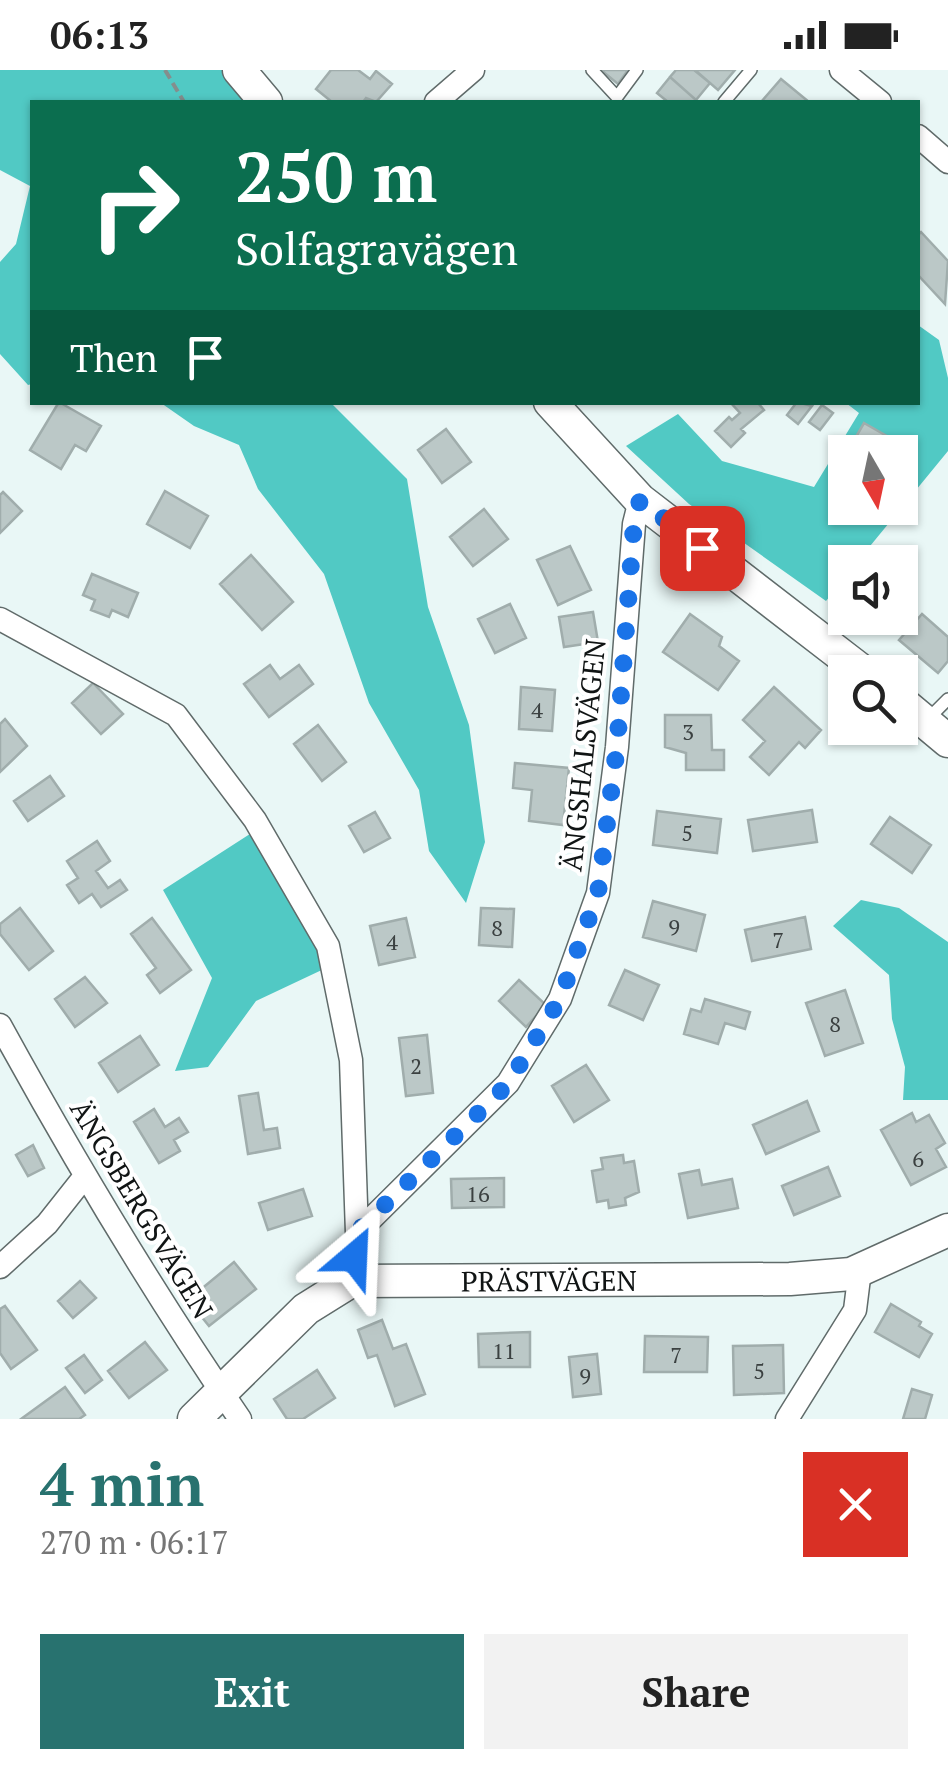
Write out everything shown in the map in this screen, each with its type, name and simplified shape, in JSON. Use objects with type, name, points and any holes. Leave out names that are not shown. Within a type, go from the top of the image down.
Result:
[{"type":"street","points":[[239,70],[264,100]]},
{"type":"street","points":[[438,100],[473,70]]},
{"type":"street","points":[[841,70],[873,86]]},
{"type":"street","points":[[920,138],[948,162]]},
{"type":"street","points":[[553,405],[640,500],[841,655]]},
{"type":"street","name":"ÄNGSHALSVÄGEN","points":[[356,1233],[508,1084],[560,999],[598,893],[617,747],[634,524],[640,500]]},
{"type":"street","points":[[0,619],[176,716],[255,820],[328,946],[351,1060],[356,1233],[352,1281],[306,1309],[194,1419]]},
{"type":"street","name":"ÄNGSBERGSVÄGEN","points":[[0,1026],[85,1176],[240,1419]]},
{"type":"street","points":[[0,1267],[47,1224],[85,1176]]},
{"type":"street","name":"PRÄSTVÄGEN","points":[[352,1281],[790,1279],[851,1274],[948,1230]]},
{"type":"street","points":[[786,1419],[855,1310],[860,1270]]},
{"type":"lane","points":[[592,70],[616,97],[638,70]]},
{"type":"lane","points":[[726,100],[751,70]]},
{"type":"path","points":[[165,70],[183,100]]},
{"type":"shaded area","points":[[0,70],[227,70],[249,100],[30,100],[30,186],[0,170]]},
{"type":"shaded area","points":[[30,186],[28,385],[0,354],[0,262],[16,244]]},
{"type":"shaded area","points":[[920,326],[939,340],[948,378],[948,451],[918,488],[918,435],[846,435],[859,413],[849,405],[920,405]]},
{"type":"shaded area","points":[[164,405],[333,405],[407,479],[428,607],[469,725],[485,842],[466,903],[429,851],[419,790],[369,703],[324,574],[258,489],[239,445],[194,426]]},
{"type":"shaded area","points":[[678,414],[722,461],[814,487],[828,464],[828,525],[887,525],[871,545],[828,545],[826,601],[689,504],[626,446]]},
{"type":"shaded area","points":[[253,832],[302,909],[326,968],[256,1001],[208,1067],[175,1071],[212,978],[163,890]]},
{"type":"shaded area","points":[[861,900],[899,908],[948,942],[948,1100],[903,1100],[905,1067],[892,1019],[889,975],[833,926]]},
{"type":"building","points":[[331,70],[358,70],[370,79],[376,71],[392,84],[378,100],[330,100],[316,89]]},
{"type":"building","points":[[601,70],[628,70],[618,84]]},
{"type":"building","points":[[676,70],[694,70],[710,83],[696,100],[670,77]]},
{"type":"building","points":[[695,70],[735,70],[718,90]]},
{"type":"building","points":[[670,77],[696,100],[666,100],[657,93]]},
{"type":"building","points":[[781,79],[807,100],[763,100]]},
{"type":"building","points":[[920,233],[948,261],[945,304],[920,277]]},
{"type":"building","points":[[57,405],[64,405],[101,426],[86,451],[75,445],[61,469],[30,450]]},
{"type":"building","points":[[733,405],[760,405],[764,410],[741,429],[745,433],[731,447],[715,431],[729,417],[732,420],[740,413]]},
{"type":"building","points":[[795,405],[812,406],[798,424],[787,415]]},
{"type":"building","points":[[822,405],[833,413],[820,430],[809,422]]},
{"type":"building","points":[[864,423],[885,435],[857,435]]},
{"type":"building","points":[[446,429],[471,462],[442,483],[418,450]]},
{"type":"building","points":[[165,491],[208,516],[190,548],[147,524]]},
{"type":"building","points":[[3,492],[22,511],[0,533],[0,495]]},
{"type":"building","points":[[484,509],[508,539],[473,566],[450,537]]},
{"type":"building","points":[[570,546],[591,590],[558,605],[537,560]]},
{"type":"building","points":[[251,555],[293,602],[262,630],[220,584]]},
{"type":"building","points":[[92,574],[138,593],[128,617],[112,610],[109,617],[91,610],[95,600],[83,595]]},
{"type":"building","points":[[510,604],[526,638],[495,653],[478,619]]},
{"type":"building","points":[[593,612],[598,642],[564,647],[559,617]]},
{"type":"building","points":[[690,614],[722,637],[719,646],[739,661],[718,690],[663,652]]},
{"type":"building","points":[[922,614],[948,637],[948,661],[938,673],[899,640],[903,635],[918,635],[918,619]]},
{"type":"building","points":[[270,665],[280,679],[299,665],[313,684],[269,717],[244,684]]},
{"type":"building","points":[[93,683],[123,714],[101,734],[72,703]]},
{"type":"building","points":[[521,687],[555,690],[552,731],[519,729]]},
{"type":"building","points":[[774,687],[821,730],[805,748],[799,742],[769,775],[750,757],[765,741],[743,720]]},
{"type":"building","points":[[665,715],[711,715],[712,750],[724,750],[724,770],[686,770],[686,753],[665,747]]},
{"type":"building","points":[[5,719],[27,746],[0,772],[0,724]]},
{"type":"building","points":[[318,725],[346,762],[322,781],[294,744]]},
{"type":"building","points":[[515,763],[569,768],[563,825],[529,821],[532,790],[513,788]]},
{"type":"building","points":[[50,776],[64,796],[28,821],[14,801]]},
{"type":"building","points":[[812,810],[817,842],[753,851],[748,820]]},
{"type":"building","points":[[657,811],[721,819],[717,853],[653,845]]},
{"type":"building","points":[[375,812],[390,838],[364,852],[349,826]]},
{"type":"building","points":[[890,817],[931,845],[912,873],[871,844]]},
{"type":"building","points":[[97,841],[110,861],[96,871],[108,888],[120,880],[127,890],[101,907],[92,894],[79,903],[67,885],[78,878],[67,861]]},
{"type":"building","points":[[653,901],[705,915],[696,951],[643,937]]},
{"type":"building","points":[[20,908],[53,951],[29,970],[0,934],[0,924]]},
{"type":"building","points":[[481,908],[514,909],[512,947],[479,945]]},
{"type":"building","points":[[805,917],[811,949],[752,961],[745,930]]},
{"type":"building","points":[[152,918],[191,970],[160,993],[147,975],[156,968],[131,934]]},
{"type":"building","points":[[406,918],[415,957],[379,965],[370,926]]},
{"type":"building","points":[[625,970],[659,985],[643,1020],[609,1005]]},
{"type":"building","points":[[85,977],[107,1003],[75,1027],[55,999]]},
{"type":"building","points":[[519,980],[546,1005],[526,1027],[499,1001]]},
{"type":"building","points":[[845,990],[863,1043],[825,1056],[806,1003]]},
{"type":"building","points":[[705,999],[750,1012],[745,1029],[725,1023],[718,1044],[684,1034],[691,1009],[701,1012]]},
{"type":"building","points":[[427,1035],[433,1093],[406,1096],[399,1038]]},
{"type":"building","points":[[140,1036],[159,1065],[118,1092],[99,1063]]},
{"type":"building","points":[[586,1065],[609,1100],[574,1122],[552,1086]]},
{"type":"building","points":[[258,1093],[264,1130],[277,1128],[280,1148],[248,1154],[239,1096]]},
{"type":"building","points":[[807,1101],[819,1131],[766,1154],[753,1125]]},
{"type":"building","points":[[154,1109],[165,1127],[179,1118],[188,1132],[174,1140],[180,1151],[159,1163],[134,1122]]},
{"type":"building","points":[[912,1113],[916,1122],[929,1115],[945,1143],[936,1149],[946,1167],[911,1185],[881,1130]]},
{"type":"building","points":[[33,1145],[44,1168],[28,1176],[16,1155]]},
{"type":"building","points":[[623,1155],[624,1163],[634,1161],[639,1192],[625,1198],[626,1205],[609,1208],[608,1200],[597,1202],[592,1171],[603,1169],[601,1158]]},
{"type":"building","points":[[828,1167],[840,1196],[794,1215],[782,1186]]},
{"type":"building","points":[[699,1170],[702,1185],[732,1179],[738,1208],[688,1218],[679,1174]]},
{"type":"building","points":[[130,1177],[142,1195],[129,1205],[116,1187]]},
{"type":"building","points":[[504,1178],[504,1207],[452,1208],[451,1179]]},
{"type":"building","points":[[303,1189],[312,1216],[268,1230],[259,1203]]},
{"type":"building","points":[[234,1262],[256,1289],[209,1326],[188,1300]]},
{"type":"building","points":[[80,1281],[96,1298],[73,1318],[58,1301]]},
{"type":"building","points":[[891,1304],[921,1322],[919,1326],[932,1334],[919,1357],[875,1332]]},
{"type":"building","points":[[5,1306],[37,1350],[11,1369],[0,1353],[0,1309]]},
{"type":"building","points":[[382,1320],[393,1349],[406,1344],[425,1394],[395,1406],[377,1355],[368,1358],[358,1330]]},
{"type":"building","points":[[530,1332],[530,1367],[479,1367],[478,1334]]},
{"type":"building","points":[[645,1336],[708,1337],[707,1372],[644,1372]]},
{"type":"building","points":[[145,1342],[167,1370],[129,1398],[108,1371]]},
{"type":"building","points":[[783,1345],[784,1393],[734,1395],[733,1346]]},
{"type":"building","points":[[597,1354],[601,1394],[573,1397],[569,1357]]},
{"type":"building","points":[[84,1355],[102,1380],[85,1393],[66,1368]]},
{"type":"building","points":[[317,1370],[335,1398],[303,1419],[287,1419],[274,1399]]},
{"type":"building","points":[[65,1387],[85,1415],[79,1419],[21,1419]]},
{"type":"building","points":[[912,1389],[932,1395],[925,1419],[903,1419]]},
{"type":"route","points":[[354,1257],[356,1233],[508,1084],[560,999],[598,893],[617,747],[634,524],[640,500],[702,548]]}]
